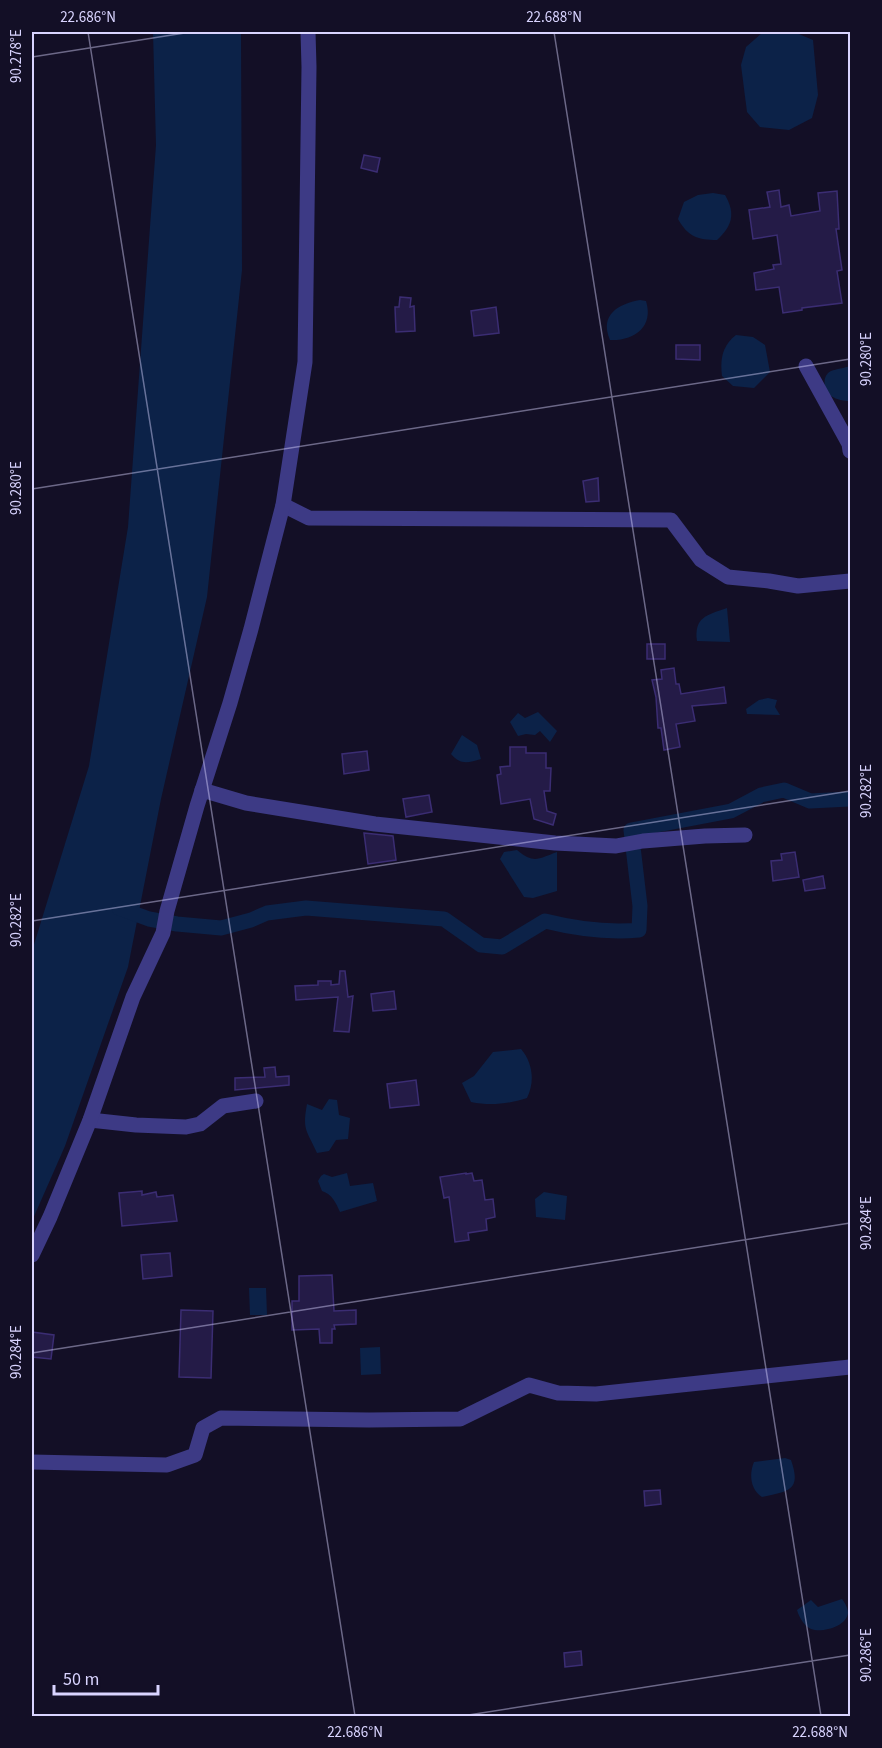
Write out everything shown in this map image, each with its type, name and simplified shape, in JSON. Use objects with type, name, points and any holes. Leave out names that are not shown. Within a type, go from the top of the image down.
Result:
[{"type":"street","points":[[32,1255],[90,1120],[133,997],[163,933],[167,911],[202,790],[242,661],[283,505],[305,363],[308,32]]},
{"type":"street","points":[[806,366],[849,444],[850,451]]},
{"type":"street","points":[[283,505],[309,518],[671,520],[701,560],[728,577],[798,586],[850,581]]},
{"type":"street","points":[[202,790],[246,803],[375,824],[555,843],[616,846],[745,835]]},
{"type":"street","points":[[90,1120],[186,1127],[200,1124],[223,1106],[256,1101]]},
{"type":"street","points":[[32,1462],[167,1465],[195,1455],[203,1428],[221,1418],[460,1419],[529,1385],[558,1393],[596,1394],[850,1367]]},
{"type":"water","points":[[153,32],[241,32],[242,270],[207,597],[161,799],[128,967],[65,1146],[32,1221],[32,951],[89,766],[128,527],[156,145]]},
{"type":"water","points":[[794,32],[813,40],[818,95],[812,118],[789,130],[760,127],[747,112],[741,65],[746,47],[762,33]]},
{"type":"water","points":[[713,193],[725,195],[731,214],[729,225],[717,240],[699,238],[690,234],[678,219],[684,202],[698,195]]},
{"type":"water","points":[[640,300],[646,301],[648,310],[647,318],[640,331],[627,338],[610,340],[607,331],[609,317],[624,304]]},
{"type":"water","points":[[736,335],[753,337],[765,345],[770,372],[754,388],[733,386],[722,376],[723,353]]},
{"type":"water","points":[[850,366],[850,401],[840,400],[833,397],[825,387],[826,376],[831,371]]},
{"type":"water","points":[[727,608],[730,642],[697,641],[698,627],[703,618]]},
{"type":"water","points":[[768,698],[777,700],[775,707],[780,715],[747,714],[746,709],[759,700]]},
{"type":"water","points":[[538,712],[557,731],[550,742],[540,731],[535,735],[518,736],[510,722],[518,713],[525,718]]},
{"type":"water","points":[[462,735],[477,745],[481,759],[464,762],[451,754]]},
{"type":"water","points":[[517,850],[532,859],[557,852],[557,891],[533,898],[524,897],[500,859],[504,852]]},
{"type":"water","points":[[521,1049],[532,1073],[527,1098],[499,1104],[471,1102],[462,1083],[474,1076],[493,1052]]},
{"type":"water","points":[[329,1099],[337,1100],[339,1115],[350,1118],[348,1139],[336,1140],[329,1151],[317,1153],[305,1125],[307,1104],[322,1110]]},
{"type":"water","points":[[347,1173],[350,1186],[373,1183],[377,1201],[340,1212],[331,1197],[322,1191],[318,1181],[324,1174],[332,1177]]},
{"type":"water","points":[[544,1192],[567,1196],[565,1220],[536,1217],[535,1199]]},
{"type":"water","points":[[249,1288],[266,1288],[267,1315],[250,1315]]},
{"type":"water","points":[[380,1347],[381,1374],[361,1375],[360,1348]]},
{"type":"water","points":[[785,1458],[791,1460],[794,1484],[786,1491],[762,1497],[753,1486],[751,1471],[754,1462]]},
{"type":"water","points":[[842,1599],[848,1613],[843,1622],[833,1628],[816,1630],[808,1628],[797,1610],[811,1600],[818,1607]]},
{"type":"building","points":[[364,155],[380,158],[377,172],[361,168]]},
{"type":"building","points":[[779,190],[781,207],[789,205],[791,216],[820,211],[818,193],[837,191],[839,229],[836,229],[842,270],[837,271],[842,303],[783,313],[779,287],[756,290],[754,273],[774,269],[773,265],[781,264],[777,235],[753,239],[749,210],[770,207],[767,192]]},
{"type":"building","points":[[400,297],[411,298],[410,307],[414,306],[415,331],[396,332],[395,307],[399,307]]},
{"type":"building","points":[[496,307],[499,333],[474,336],[471,311]]},
{"type":"building","points":[[676,345],[700,345],[700,360],[676,359]]},
{"type":"building","points":[[598,478],[599,501],[586,502],[583,481]]},
{"type":"building","points":[[647,644],[665,644],[665,659],[647,659]]},
{"type":"building","points":[[674,668],[676,684],[679,684],[681,694],[724,687],[726,703],[692,706],[695,721],[676,724],[680,747],[664,750],[661,728],[658,728],[656,697],[652,680],[662,679],[661,670]]},
{"type":"building","points":[[510,747],[526,747],[526,753],[546,753],[546,768],[551,768],[550,791],[544,791],[547,811],[556,814],[553,825],[534,819],[530,799],[501,804],[497,775],[501,774],[500,767],[510,766]]},
{"type":"building","points":[[367,751],[369,770],[344,774],[342,754]]},
{"type":"building","points":[[429,795],[432,812],[406,817],[403,799]]},
{"type":"building","points":[[364,833],[393,836],[396,860],[368,864]]},
{"type":"building","points":[[795,852],[799,877],[773,881],[771,861],[782,860],[781,854]]},
{"type":"building","points":[[823,876],[825,888],[805,891],[803,880]]},
{"type":"building","points":[[340,971],[345,971],[348,997],[353,996],[349,1032],[334,1031],[338,997],[296,1000],[295,986],[318,985],[318,981],[331,981],[331,985],[339,984]]},
{"type":"building","points":[[394,991],[396,1009],[373,1011],[371,994]]},
{"type":"building","points":[[275,1067],[276,1077],[289,1076],[289,1085],[235,1090],[235,1078],[265,1077],[264,1068]]},
{"type":"building","points":[[416,1080],[419,1105],[390,1108],[387,1084]]},
{"type":"building","points":[[472,1173],[474,1181],[482,1180],[485,1200],[493,1199],[495,1217],[486,1219],[487,1230],[468,1233],[469,1240],[455,1242],[449,1197],[444,1198],[440,1177]]},
{"type":"building","points":[[142,1191],[142,1195],[156,1192],[157,1197],[173,1195],[177,1221],[122,1226],[119,1193]]},
{"type":"building","points":[[170,1253],[172,1276],[143,1279],[141,1255]]},
{"type":"building","points":[[332,1275],[334,1311],[356,1310],[356,1324],[334,1325],[332,1343],[320,1343],[319,1329],[292,1330],[292,1301],[299,1301],[299,1276]]},
{"type":"building","points":[[181,1310],[213,1311],[211,1378],[179,1377]]},
{"type":"building","points":[[32,1332],[54,1335],[51,1359],[32,1357]]},
{"type":"building","points":[[660,1490],[661,1504],[645,1506],[644,1491]]},
{"type":"building","points":[[581,1651],[582,1665],[565,1667],[564,1653]]},
{"type":"waterway","points":[[119,908],[149,919],[221,928],[267,913],[306,908],[444,919],[481,945],[502,947],[545,921],[592,930],[639,930],[640,906],[631,830],[731,811],[761,795],[784,790],[810,801],[850,799]]}]
